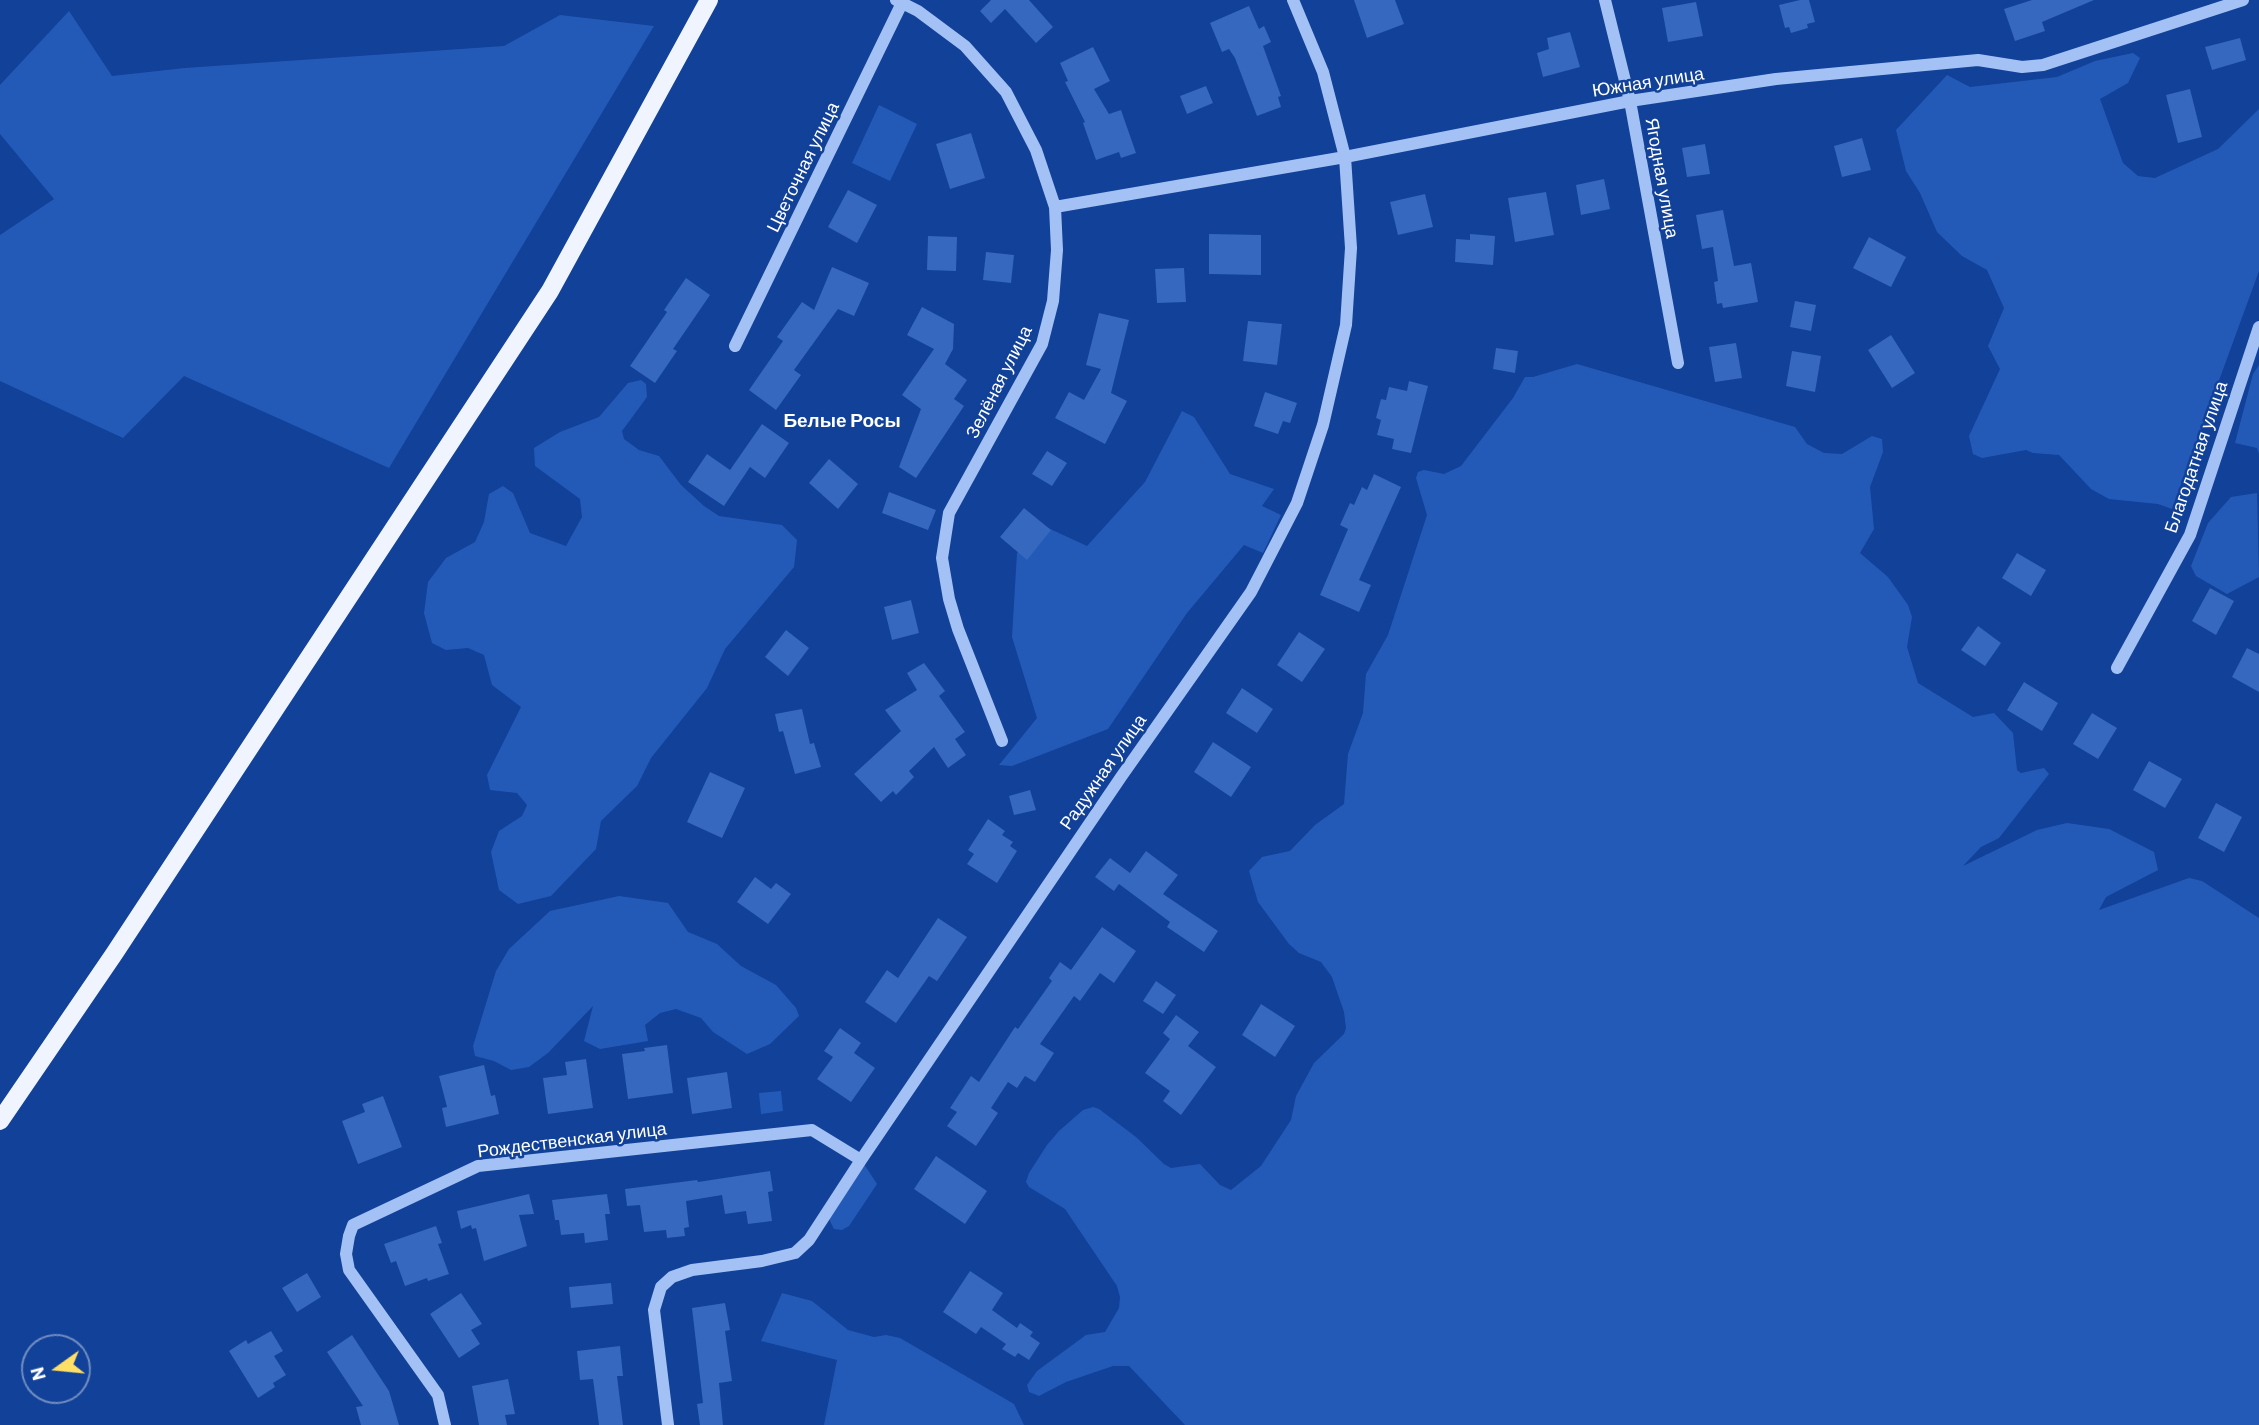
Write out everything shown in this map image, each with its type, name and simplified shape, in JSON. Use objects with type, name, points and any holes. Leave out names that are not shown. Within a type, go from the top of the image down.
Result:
[{"type":"main road","points":[[0,1121],[114,954],[550,291],[709,0]]},
{"type":"street","name":"Радужная улица","points":[[668,1425],[654,1310],[661,1287],[672,1277],[692,1270],[762,1261],[796,1253],[809,1240],[860,1160],[1121,777],[1251,592],[1297,503],[1323,425],[1346,325],[1351,247],[1345,157],[1323,72],[1293,0]]},
{"type":"street","name":"Ягодная улица","points":[[1605,0],[1630,101],[1678,363]]},
{"type":"street","name":"Южная улица","points":[[1055,207],[1345,157],[1630,101],[1776,79],[1978,60],[2022,67],[2043,65],[2244,0]]},
{"type":"street","name":"Зелёная улица","points":[[899,1],[920,6],[965,46],[1006,92],[1036,150],[1055,207],[1057,250],[1053,301],[1042,344],[950,513],[942,558],[949,599],[958,629],[1002,741]]},
{"type":"street","name":"Цветочная улица","points":[[735,346],[899,1]]},
{"type":"street","name":"Благодатная улица","points":[[2117,668],[2190,535],[2259,327]]},
{"type":"street","name":"Рождественская улица","points":[[444,1425],[438,1395],[349,1270],[346,1254],[354,1225],[478,1166],[812,1130],[860,1160]]},
{"type":"shaded area","points":[[69,11],[112,76],[185,68],[504,46],[560,15],[654,26],[389,468],[184,376],[123,438],[0,381],[0,235],[54,199],[0,134],[0,85]]},
{"type":"shaded area","points":[[2133,53],[2140,58],[2128,83],[2100,99],[2123,163],[2138,176],[2155,178],[2218,149],[2259,109],[2259,271],[2172,509],[2158,504],[2109,499],[2091,489],[2059,455],[2026,450],[1982,458],[1973,454],[1969,436],[2000,369],[1988,346],[2004,308],[1987,270],[1962,256],[1937,232],[1920,193],[1906,171],[1896,130],[1947,75],[1970,87],[2057,77],[2095,61]]},
{"type":"shaded area","points":[[879,105],[917,124],[890,181],[852,163]]},
{"type":"shaded area","points":[[1577,364],[1795,427],[1807,444],[1824,453],[1842,454],[1872,436],[1882,439],[1883,452],[1870,487],[1874,529],[1860,553],[1888,577],[1908,605],[1912,617],[1907,647],[1918,683],[1973,717],[1994,713],[2013,733],[2017,770],[2021,773],[2044,768],[2049,774],[1999,838],[1981,847],[1963,866],[2037,830],[2067,823],[2109,829],[2154,852],[2158,870],[2106,897],[2099,910],[2189,878],[2202,881],[2259,918],[2259,1425],[1185,1425],[1129,1366],[1113,1366],[1066,1382],[1039,1396],[1029,1392],[1027,1385],[1037,1371],[1086,1335],[1105,1332],[1119,1308],[1117,1286],[1065,1209],[1029,1187],[1026,1182],[1047,1145],[1059,1131],[1083,1110],[1093,1107],[1099,1109],[1136,1137],[1164,1164],[1171,1168],[1200,1164],[1220,1185],[1231,1190],[1261,1166],[1291,1120],[1296,1096],[1314,1063],[1344,1034],[1344,1012],[1332,977],[1321,962],[1299,953],[1289,944],[1258,902],[1249,871],[1262,857],[1290,851],[1315,825],[1344,804],[1348,754],[1363,713],[1366,674],[1388,635],[1427,515],[1416,478],[1418,472],[1424,470],[1444,474],[1461,466],[1513,398],[1525,377]]},
{"type":"shaded area","points":[[2259,365],[2259,454],[2257,448],[2235,443],[2253,374]]},
{"type":"shaded area","points":[[641,380],[646,384],[647,397],[622,431],[624,439],[639,450],[659,456],[681,485],[719,516],[782,525],[797,540],[794,567],[725,649],[707,688],[651,758],[637,786],[601,821],[596,849],[551,896],[518,904],[499,890],[491,852],[499,831],[522,816],[527,805],[517,793],[490,790],[487,775],[521,707],[492,685],[484,655],[468,648],[446,650],[432,643],[424,613],[428,582],[446,558],[475,542],[484,522],[489,494],[503,486],[513,493],[530,533],[566,546],[582,517],[580,499],[535,466],[534,448],[560,432],[599,417],[628,383]]},
{"type":"shaded area","points":[[1182,411],[1194,417],[1230,474],[1274,489],[1262,506],[1281,515],[1263,553],[1244,545],[1187,613],[1108,729],[1012,766],[999,765],[1037,718],[1012,637],[1017,553],[1048,528],[1087,546],[1145,482]]},
{"type":"shaded area","points":[[2257,493],[2259,577],[2227,594],[2196,576],[2191,566],[2208,523],[2231,497]]},
{"type":"shaded area","points":[[619,896],[668,903],[688,932],[717,944],[741,966],[776,985],[796,1008],[799,1016],[770,1044],[747,1054],[713,1032],[701,1018],[676,1009],[660,1013],[645,1025],[648,1041],[600,1049],[584,1041],[593,1006],[548,1053],[529,1067],[511,1070],[494,1061],[475,1056],[473,1046],[496,971],[509,949],[550,911]]},
{"type":"shaded area","points":[[781,1091],[783,1111],[761,1114],[759,1093]]},
{"type":"shaded area","points":[[864,1164],[877,1184],[849,1226],[842,1230],[834,1229],[829,1219]]},
{"type":"shaded area","points":[[782,1293],[812,1301],[848,1330],[874,1337],[886,1335],[900,1338],[1014,1404],[1024,1425],[824,1425],[837,1360],[761,1341]]},
{"type":"building","points":[[991,0],[1029,0],[1053,27],[1036,43],[1005,9],[991,23],[980,11]]},
{"type":"building","points":[[1354,0],[1395,0],[1404,24],[1367,38]]},
{"type":"building","points":[[1809,0],[1815,22],[1807,24],[1808,28],[1791,33],[1789,27],[1785,28],[1779,5]]},
{"type":"building","points":[[2032,0],[2094,0],[2042,22],[2045,31],[2015,41],[2004,9]]},
{"type":"building","points":[[1696,2],[1703,36],[1668,42],[1662,8]]},
{"type":"building","points":[[1249,6],[1259,29],[1264,26],[1271,42],[1263,46],[1281,96],[1278,97],[1281,107],[1257,116],[1235,58],[1229,49],[1222,52],[1210,23]]},
{"type":"building","points":[[1570,32],[1580,67],[1543,77],[1537,53],[1549,49],[1547,38]]},
{"type":"building","points":[[2240,38],[2246,60],[2212,70],[2205,47]]},
{"type":"building","points":[[1093,47],[1110,81],[1094,89],[1109,114],[1121,110],[1136,153],[1121,158],[1119,152],[1096,160],[1083,123],[1085,122],[1065,82],[1068,81],[1060,63]]},
{"type":"building","points":[[1206,86],[1213,103],[1187,114],[1180,96]]},
{"type":"building","points":[[2190,89],[2202,137],[2178,143],[2166,95]]},
{"type":"building","points":[[971,133],[985,178],[950,189],[936,144]]},
{"type":"building","points":[[1862,138],[1871,170],[1842,177],[1834,146]]},
{"type":"building","points":[[1705,144],[1710,174],[1687,177],[1682,148]]},
{"type":"building","points":[[1604,179],[1610,209],[1581,215],[1576,185]]},
{"type":"building","points":[[848,190],[877,205],[857,243],[828,227]]},
{"type":"building","points":[[1546,192],[1554,235],[1515,242],[1508,198]]},
{"type":"building","points":[[1425,194],[1433,227],[1398,235],[1390,202]]},
{"type":"building","points":[[1723,210],[1734,266],[1751,263],[1758,302],[1723,308],[1722,303],[1717,304],[1714,282],[1718,281],[1713,247],[1702,249],[1696,215]]},
{"type":"building","points":[[1209,234],[1261,235],[1261,275],[1209,274]]},
{"type":"building","points":[[1470,234],[1495,236],[1493,265],[1455,262],[1456,239],[1470,240]]},
{"type":"building","points":[[928,236],[957,237],[956,271],[927,270]]},
{"type":"building","points":[[1869,237],[1906,257],[1891,287],[1853,268]]},
{"type":"building","points":[[986,252],[1014,255],[1011,283],[983,280]]},
{"type":"building","points":[[832,267],[869,283],[854,316],[838,309],[794,370],[801,375],[776,410],[749,390],[783,341],[777,337],[802,302],[814,310]]},
{"type":"building","points":[[1184,268],[1186,302],[1157,303],[1155,269]]},
{"type":"building","points":[[686,278],[710,295],[673,349],[677,351],[655,383],[630,366],[667,312],[664,310]]},
{"type":"building","points":[[1795,301],[1816,305],[1811,331],[1790,327]]},
{"type":"building","points":[[922,307],[954,324],[953,349],[945,364],[967,380],[954,399],[964,406],[916,478],[899,467],[921,409],[902,395],[934,349],[907,335]]},
{"type":"building","points":[[1099,313],[1129,320],[1111,393],[1127,401],[1105,444],[1055,418],[1069,392],[1084,400],[1101,369],[1086,365]]},
{"type":"building","points":[[1248,321],[1282,324],[1277,365],[1243,361]]},
{"type":"building","points":[[1891,335],[1915,373],[1892,388],[1868,350]]},
{"type":"building","points":[[1736,343],[1742,378],[1715,382],[1709,347]]},
{"type":"building","points":[[1496,348],[1518,351],[1515,373],[1493,369]]},
{"type":"building","points":[[1792,351],[1821,356],[1815,392],[1786,386]]},
{"type":"building","points":[[1409,381],[1428,386],[1411,453],[1392,449],[1394,439],[1377,435],[1381,420],[1376,418],[1381,399],[1386,400],[1389,387],[1407,391]]},
{"type":"building","points":[[1265,392],[1297,403],[1290,423],[1283,421],[1278,434],[1254,426]]},
{"type":"building","points":[[762,424],[789,443],[765,478],[750,467],[724,506],[688,482],[707,454],[730,470]]},
{"type":"building","points":[[1047,451],[1067,463],[1052,486],[1032,474]]},
{"type":"building","points":[[829,459],[858,484],[838,509],[809,483]]},
{"type":"building","points":[[1374,474],[1401,487],[1359,580],[1371,585],[1359,612],[1320,595],[1348,529],[1340,525],[1350,503],[1354,505],[1362,487],[1367,490]]},
{"type":"building","points":[[889,492],[936,510],[928,530],[882,513]]},
{"type":"building","points":[[1024,508],[1051,530],[1027,560],[1000,537]]},
{"type":"building","points":[[2017,553],[2046,570],[2031,596],[2002,578]]},
{"type":"building","points":[[2210,588],[2234,601],[2216,635],[2192,621]]},
{"type":"building","points":[[911,600],[919,633],[892,640],[884,607]]},
{"type":"building","points":[[1978,626],[2001,643],[1985,666],[1961,650]]},
{"type":"building","points":[[786,630],[809,648],[788,676],[765,657]]},
{"type":"building","points":[[1299,632],[1325,649],[1302,682],[1277,665]]},
{"type":"building","points":[[2247,648],[2259,654],[2259,692],[2232,677]]},
{"type":"building","points":[[924,663],[945,691],[939,696],[965,732],[955,739],[966,755],[948,768],[934,747],[909,771],[914,777],[896,795],[893,791],[881,802],[854,774],[901,731],[885,710],[917,690],[907,673]]},
{"type":"building","points":[[2024,682],[2058,703],[2042,731],[2007,710]]},
{"type":"building","points":[[1242,688],[1273,709],[1257,733],[1226,713]]},
{"type":"building","points":[[802,709],[810,744],[814,743],[821,767],[795,774],[783,731],[779,732],[775,714]]},
{"type":"building","points":[[2092,713],[2117,728],[2098,759],[2073,744]]},
{"type":"building","points":[[1213,742],[1251,767],[1231,797],[1194,772]]},
{"type":"building","points":[[2149,761],[2182,779],[2165,808],[2133,790]]},
{"type":"building","points":[[710,772],[745,788],[722,838],[687,822]]},
{"type":"building","points":[[1030,790],[1036,810],[1014,815],[1009,796]]},
{"type":"building","points":[[2216,803],[2242,817],[2224,852],[2198,838]]},
{"type":"building","points":[[988,819],[1005,831],[1002,835],[1013,842],[1010,846],[1017,851],[997,883],[967,864],[974,854],[968,850]]},
{"type":"building","points":[[1146,851],[1178,875],[1163,894],[1218,931],[1204,952],[1167,927],[1170,922],[1119,884],[1114,891],[1095,877],[1110,858],[1130,873]]},
{"type":"building","points":[[755,877],[771,889],[776,883],[791,894],[768,924],[737,902]]},
{"type":"building","points":[[938,918],[967,937],[937,981],[929,976],[896,1023],[865,1002],[887,970],[898,978]]},
{"type":"building","points":[[1102,927],[1136,951],[1114,983],[1100,973],[1080,1001],[1074,996],[1040,1044],[1054,1053],[1035,1082],[1025,1076],[1017,1088],[1008,1082],[991,1108],[998,1113],[976,1146],[947,1126],[957,1112],[950,1108],[971,1076],[979,1082],[1015,1027],[1018,1029],[1052,981],[1049,978],[1060,962],[1071,970]]},
{"type":"building","points":[[1156,981],[1176,995],[1163,1014],[1143,1001]]},
{"type":"building","points":[[1261,1004],[1295,1026],[1275,1057],[1242,1035]]},
{"type":"building","points":[[1176,1015],[1199,1032],[1188,1046],[1216,1067],[1181,1115],[1163,1101],[1170,1091],[1145,1073],[1170,1039],[1163,1033]]},
{"type":"building","points":[[840,1028],[861,1043],[854,1053],[875,1068],[851,1102],[817,1079],[833,1057],[824,1051]]},
{"type":"building","points":[[667,1045],[673,1093],[628,1099],[622,1054]]},
{"type":"building","points":[[586,1059],[593,1108],[548,1114],[543,1078],[567,1075],[565,1062]]},
{"type":"building","points":[[484,1065],[491,1096],[495,1095],[499,1114],[446,1127],[442,1108],[447,1107],[439,1076]]},
{"type":"building","points":[[727,1072],[732,1108],[692,1114],[687,1078]]},
{"type":"building","points":[[383,1096],[402,1147],[358,1164],[342,1121],[365,1112],[362,1104]]},
{"type":"building","points":[[936,1156],[987,1191],[965,1224],[914,1189]]},
{"type":"building","points":[[770,1171],[773,1191],[768,1192],[772,1221],[748,1224],[746,1211],[725,1214],[722,1195],[686,1201],[689,1227],[684,1228],[685,1236],[667,1238],[666,1230],[644,1232],[640,1205],[627,1206],[625,1189]]},
{"type":"building","points":[[529,1194],[534,1214],[519,1215],[527,1246],[484,1261],[476,1228],[472,1229],[471,1225],[461,1229],[457,1211]]},
{"type":"building","points":[[607,1194],[610,1214],[605,1214],[608,1240],[585,1243],[584,1233],[561,1235],[552,1200]]},
{"type":"building","points":[[436,1226],[442,1243],[438,1244],[449,1274],[405,1286],[396,1261],[391,1263],[384,1244]]},
{"type":"building","points":[[970,1271],[1003,1293],[992,1310],[1017,1328],[1020,1323],[1033,1332],[1030,1336],[1040,1343],[1029,1360],[1018,1353],[1015,1357],[1002,1349],[1006,1344],[981,1327],[976,1334],[943,1312]]},
{"type":"building","points":[[307,1273],[321,1297],[297,1312],[282,1288]]},
{"type":"building","points":[[611,1283],[613,1304],[571,1308],[569,1287]]},
{"type":"building","points":[[461,1293],[482,1324],[471,1330],[480,1344],[459,1358],[430,1314]]},
{"type":"building","points":[[725,1303],[730,1330],[725,1331],[732,1381],[719,1383],[723,1425],[700,1425],[697,1404],[703,1403],[692,1308]]},
{"type":"building","points":[[271,1331],[283,1351],[274,1356],[286,1375],[273,1383],[275,1387],[258,1398],[229,1351],[246,1340],[248,1344]]},
{"type":"building","points":[[352,1335],[389,1391],[399,1425],[361,1425],[356,1407],[363,1406],[327,1352]]},
{"type":"building","points":[[620,1346],[623,1376],[617,1376],[623,1425],[599,1425],[593,1379],[580,1380],[577,1351]]},
{"type":"building","points":[[508,1379],[515,1414],[505,1415],[507,1425],[479,1425],[472,1386]]},
{"type":"district","name":"Белые Росы","points":[[842,421]]}]
